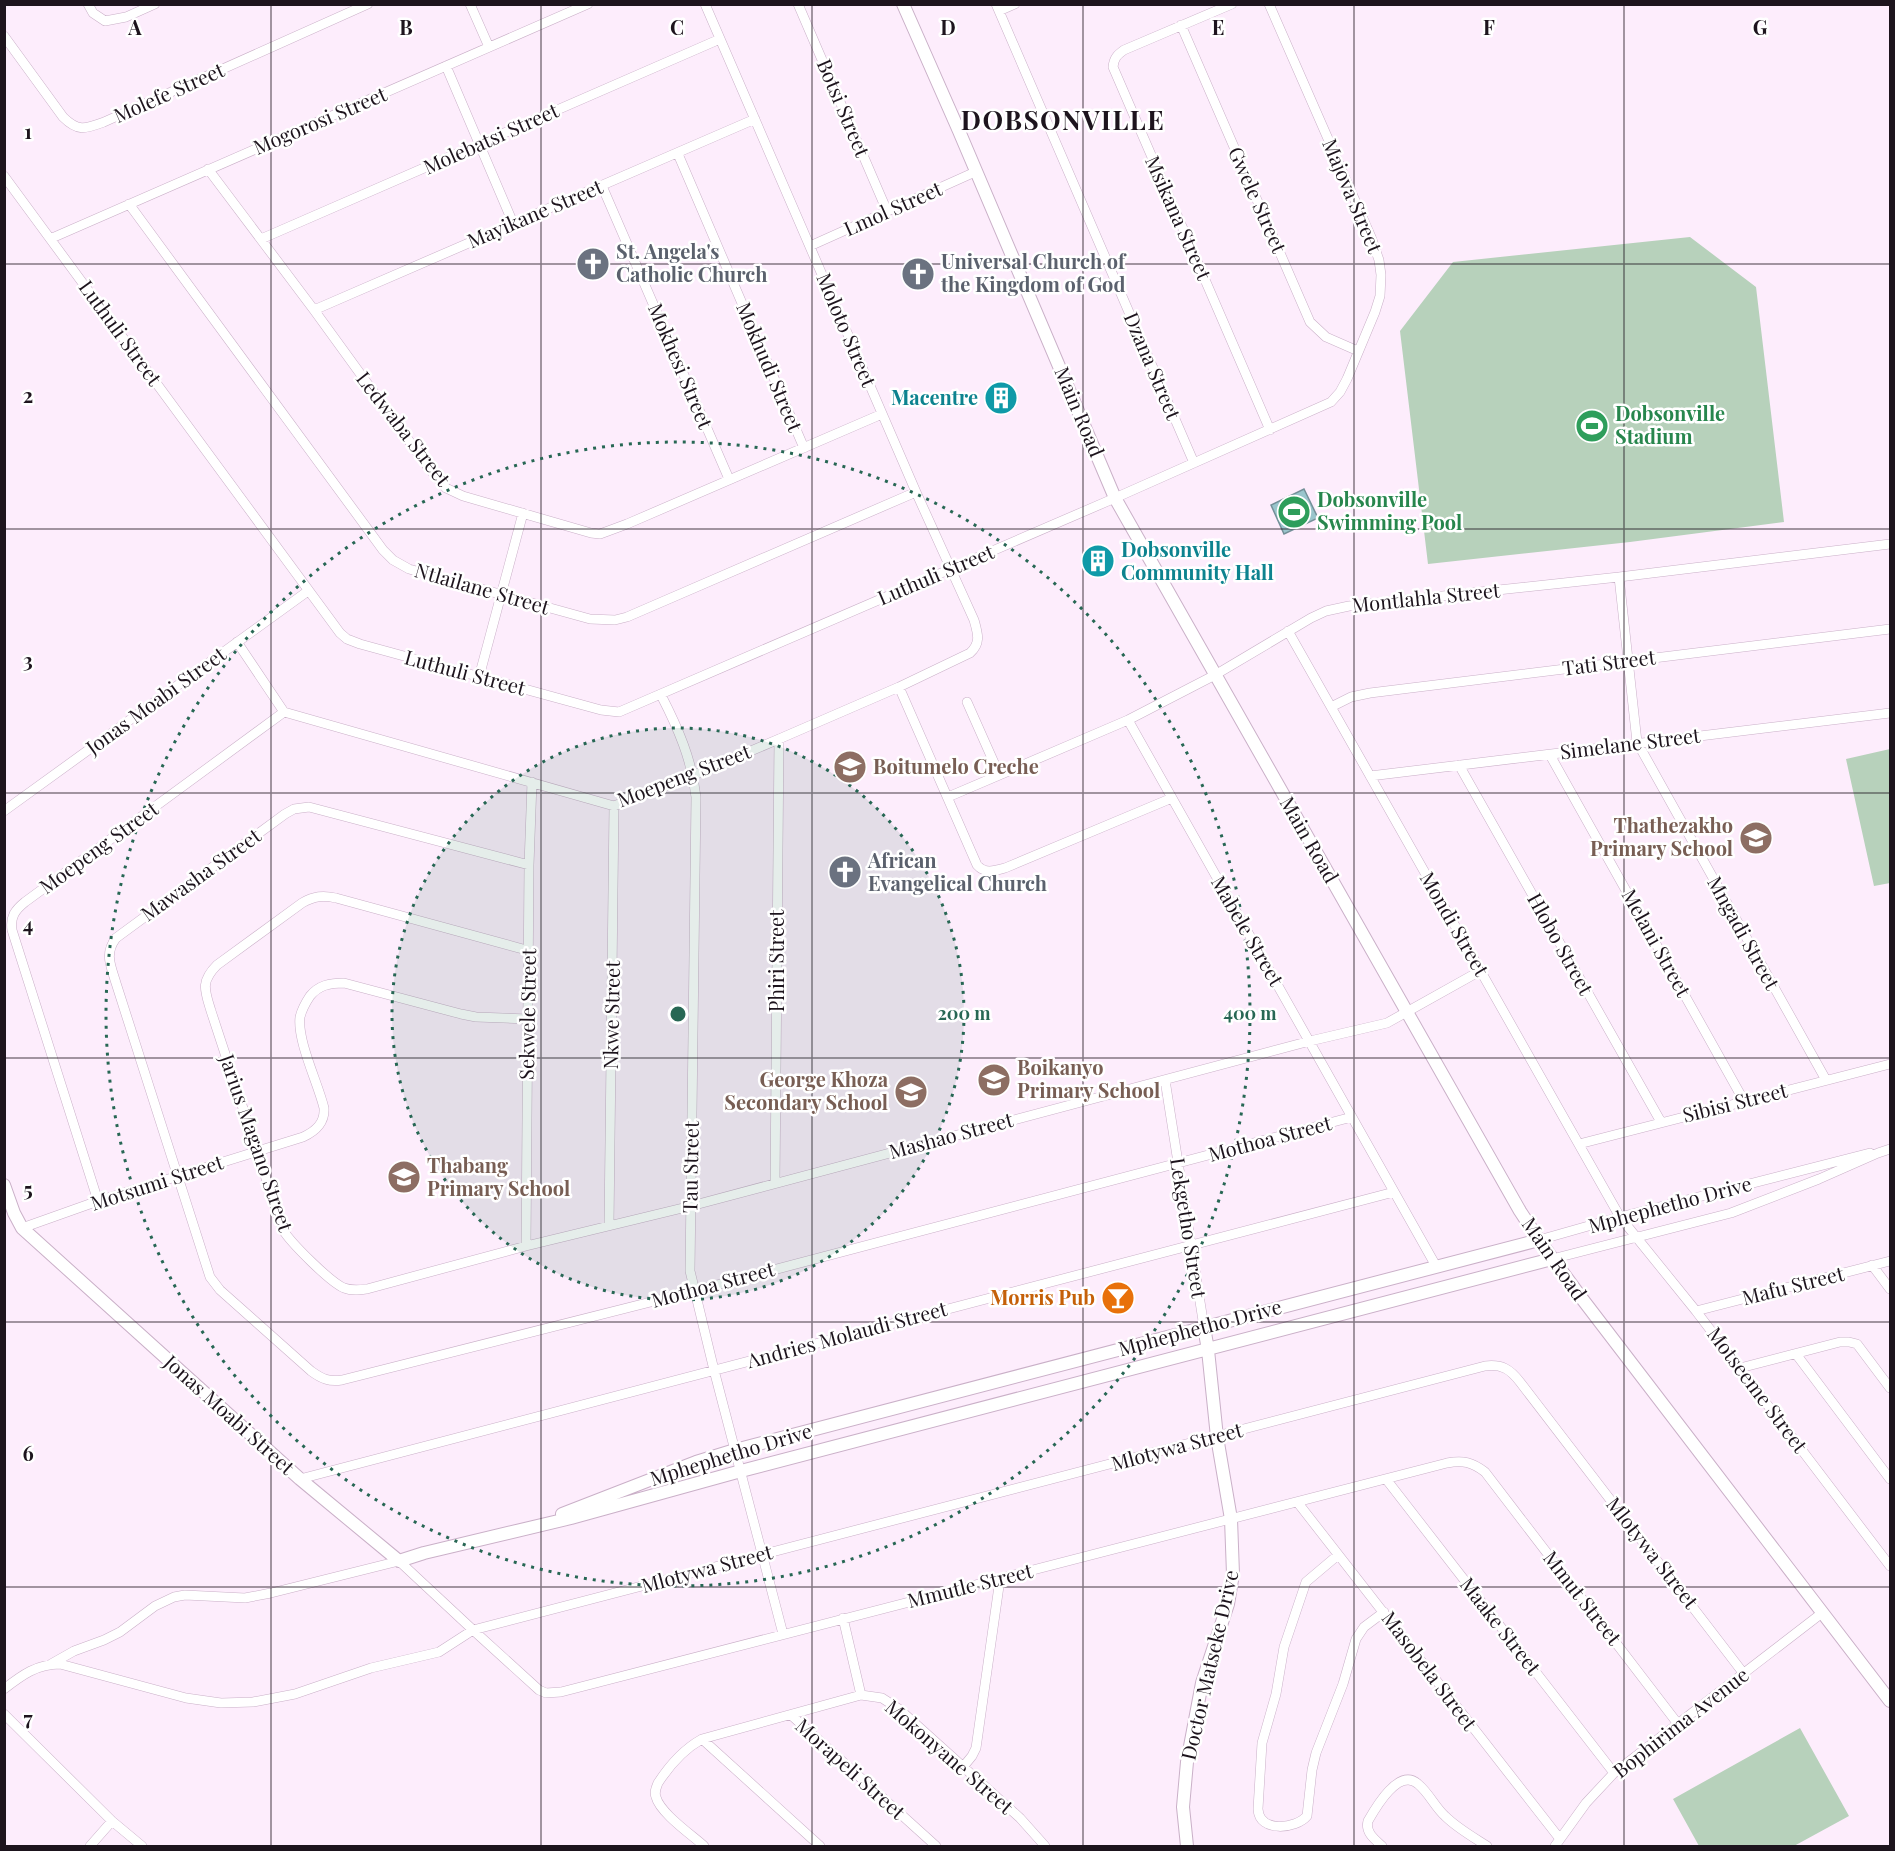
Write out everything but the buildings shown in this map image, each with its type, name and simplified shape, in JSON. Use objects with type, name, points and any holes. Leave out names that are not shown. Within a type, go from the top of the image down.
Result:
[{"type":"street","points":[[88,4],[93,13],[105,21],[126,17],[155,4]]},
{"type":"street","name":"Molefe Street","points":[[4,36],[63,117],[75,127],[83,128],[104,122],[368,4]]},
{"type":"street","points":[[471,4],[489,47]]},
{"type":"street","name":"Mogorosi Street","points":[[52,238],[588,4]]},
{"type":"street","name":"Moloto Street","points":[[705,4],[916,492],[974,620],[978,643],[969,653]]},
{"type":"street","name":"Botsi Street","points":[[798,4],[887,211]]},
{"type":"street","name":"Main Road","points":[[903,4],[1115,498],[1514,1201],[1552,1259],[1822,1613],[1888,1694]]},
{"type":"street","points":[[998,8],[1015,4]]},
{"type":"street","name":"Msikana Street","points":[[1232,4],[1124,50],[1117,55],[1113,67],[1270,430]]},
{"type":"street","name":"Majova Street","points":[[1115,498],[1331,402],[1347,379],[1380,296],[1382,284],[1379,260],[1367,226],[1269,4]]},
{"type":"street","name":"Dzana Street","points":[[998,8],[1194,463]]},
{"type":"street","name":"Gwele Street","points":[[1181,25],[1310,322],[1326,337],[1358,351]]},
{"type":"street","name":"Molebatsi Street","points":[[261,239],[720,39]]},
{"type":"street","points":[[446,66],[513,223]]},
{"type":"street","name":"Mayikane Street","points":[[314,310],[755,119]]},
{"type":"street","name":"Mokhudi Street","points":[[678,154],[804,448]]},
{"type":"street","name":"Ledwaba Street","points":[[208,169],[441,482],[453,492],[463,496],[600,534],[882,414]]},
{"type":"street","name":"Lmol Street","points":[[810,246],[975,172]]},
{"type":"street","name":"Luthuli Street","points":[[4,176],[52,238],[334,626],[347,639],[360,644],[610,712],[629,708],[661,695],[1115,498]]},
{"type":"street","name":"Mokhesi Street","points":[[602,186],[729,479]]},
{"type":"street","name":"Ntlailane Street","points":[[129,204],[383,550],[393,560],[409,568],[590,619],[615,620],[916,492]]},
{"type":"street","points":[[479,676],[523,513]]},
{"type":"street","name":"Montlahla Street","points":[[948,797],[1128,720],[1215,675],[1326,611],[1890,544]]},
{"type":"street","name":"Mngadi Street","points":[[1618,577],[1637,742],[1826,1080]]},
{"type":"street","name":"Jonas Moabi Street","points":[[4,811],[309,591]]},
{"type":"street","name":"Tati Street","points":[[1330,707],[1351,697],[1370,693],[1890,629]]},
{"type":"street","name":"Mondi Street","points":[[1288,632],[1620,1217]]},
{"type":"street","points":[[237,642],[284,712]]},
{"type":"street","name":"Moepeng Street","points":[[98,1201],[11,921],[16,909],[25,902],[284,712],[614,806],[779,739],[899,687],[969,653]]},
{"type":"street","points":[[899,687],[977,865],[986,871],[993,872],[1172,798]]},
{"type":"street","name":"Tau Street","points":[[661,695],[677,727],[694,775],[696,797],[690,1271],[783,1634]]},
{"type":"street","points":[[967,702],[999,774]]},
{"type":"street","name":"Simelane Street","points":[[1370,776],[1890,713]]},
{"type":"street","name":"Mabele Street","points":[[1128,720],[1436,1266]]},
{"type":"street","name":"Phiri Street","points":[[775,1182],[779,739]]},
{"type":"street","name":"Melani Street","points":[[1550,755],[1744,1101]]},
{"type":"street","name":"Hlobo Street","points":[[1459,765],[1661,1122]]},
{"type":"street","name":"Sekwele Street","points":[[526,1246],[529,865],[532,782]]},
{"type":"street","name":"Nkwe Street","points":[[609,1225],[614,806]]},
{"type":"street","name":"Mawasha Street","points":[[178,1177],[110,963],[110,945],[116,938],[285,814],[303,807],[529,865]]},
{"type":"street","name":"Jarius Magano Street","points":[[530,951],[327,896],[310,898],[217,965],[206,978],[205,984],[211,1011],[276,1212],[287,1236],[340,1286],[347,1289],[367,1289],[526,1246],[691,1206]]},
{"type":"street","name":"Mashao Street","points":[[691,1206],[1310,1041],[1387,1023],[1480,970]]},
{"type":"street","name":"Motsumi Street","points":[[22,1228],[98,1201],[314,1132],[325,1117],[322,1098],[300,1026],[302,1010],[307,1000],[321,987],[344,983],[476,1017],[528,1019]]},
{"type":"street","name":"Sibisi Street","points":[[1579,1144],[1890,1064]]},
{"type":"street","name":"Lekgetho Street","points":[[1165,1080],[1208,1350],[1216,1437],[1231,1518]]},
{"type":"street","name":"Mothoa Street","points":[[178,1177],[213,1283],[311,1371],[329,1381],[342,1380],[694,1291],[1352,1117]]},
{"type":"street","name":"Mphephetho Drive","points":[[399,1561],[572,1518],[741,1471],[1731,1213],[1890,1149]]},
{"type":"street","name":"Mphephetho Drive","points":[[529,1527],[678,1468],[735,1450],[1620,1217],[1859,1155],[1878,1153]]},
{"type":"street","name":"Jonas Moabi Street","points":[[4,1185],[22,1228],[300,1479],[399,1561],[473,1630]]},
{"type":"street","name":"Andries Molaudi Street","points":[[300,1479],[1394,1192]]},
{"type":"street","name":"Motseeme Street","points":[[1620,1217],[1696,1311],[1890,1566]]},
{"type":"street","name":"Mafu Street","points":[[1696,1311],[1890,1261]]},
{"type":"street","points":[[1872,1265],[1890,1289]]},
{"type":"street","points":[[1740,1368],[1840,1342],[1849,1342],[1857,1344],[1890,1388]]},
{"type":"street","points":[[1796,1354],[1890,1479]]},
{"type":"street","name":"Mlotywa Street","points":[[51,1664],[60,1664],[186,1698],[221,1702],[253,1702],[295,1694],[371,1668],[439,1652],[473,1630],[1485,1366],[1504,1367],[1520,1382],[1744,1674]]},
{"type":"street","name":"Mmutle Street","points":[[473,1630],[539,1690],[550,1693],[1461,1461],[1473,1463],[1485,1472]]},
{"type":"street","name":"Mmut Street","points":[[1485,1472],[1678,1724]]},
{"type":"street","name":"Maake Street","points":[[1386,1479],[1614,1773]]},
{"type":"street","name":"Masobela Street","points":[[1298,1503],[1384,1612],[1557,1843]]},
{"type":"street","name":"Doctor Matseke Drive","points":[[1187,1846],[1183,1816],[1184,1783],[1202,1683],[1231,1589],[1234,1559],[1231,1518]]},
{"type":"street","points":[[1338,1555],[1306,1582],[1284,1647],[1276,1694],[1262,1743],[1258,1809],[1259,1818],[1265,1824],[1277,1826],[1299,1823],[1307,1816],[1316,1753],[1343,1684],[1356,1639],[1364,1627],[1384,1612]]},
{"type":"street","points":[[4,1689],[25,1673],[51,1664],[74,1651],[120,1632],[155,1606],[174,1597],[185,1595],[245,1598],[399,1561]]},
{"type":"street","points":[[963,1767],[976,1748],[1000,1579]]},
{"type":"street","name":"Bophirima Avenue","points":[[1557,1843],[1586,1803],[1614,1773],[1822,1613]]},
{"type":"street","points":[[843,1618],[861,1695]]},
{"type":"street","name":"Mokonyane Street","points":[[702,1740],[861,1695],[888,1701],[1020,1818],[1045,1846]]},
{"type":"street","points":[[4,1714],[112,1821],[142,1846]]},
{"type":"street","name":"Morapeli Street","points":[[791,1715],[936,1846]]},
{"type":"street","points":[[704,1846],[663,1809],[655,1793],[661,1778],[681,1754],[702,1740],[820,1846]]},
{"type":"street","points":[[1382,1846],[1369,1833],[1368,1821],[1392,1787],[1398,1782],[1407,1780],[1418,1784],[1449,1821],[1487,1846]]},
{"type":"street","points":[[90,1846],[112,1821]]},
{"type":"green space","name":"Dobsonville Stadium","points":[[1690,237],[1756,287],[1784,522],[1630,542],[1428,564],[1400,331],[1453,262]]},
{"type":"green space","points":[[1890,749],[1890,883],[1874,886],[1846,759]]},
{"type":"green space","points":[[1800,1728],[1849,1816],[1794,1846],[1699,1846],[1673,1799]]},
{"type":"water","name":"Dobsonville Swimming Pool","points":[[1304,489],[1318,518],[1284,534],[1271,505]]},
{"type":"place","name":"St. Angela's Catholic Church","points":[[593,264]]},
{"type":"place","name":"Universal Church of the Kingdom of God","points":[[918,274]]},
{"type":"place","name":"Macentre","points":[[1001,398]]},
{"type":"place","name":"Dobsonville Stadium","points":[[1592,426]]},
{"type":"place","name":"Dobsonville Swimming Pool","points":[[1294,512]]},
{"type":"place","name":"Dobsonville Community Hall","points":[[1098,561]]},
{"type":"place","name":"Boitumelo Creche","points":[[850,767]]},
{"type":"place","name":"Thathezakho Primary School","points":[[1756,838]]},
{"type":"place","name":"African Evangelical Church","points":[[845,872]]},
{"type":"place","name":"Boikanyo Primary School","points":[[994,1080]]},
{"type":"place","name":"George Khoza Secondary School","points":[[911,1092]]},
{"type":"place","name":"Thabang Primary School","points":[[404,1177]]},
{"type":"place","name":"Morris Pub","points":[[1118,1298]]},
{"type":"district","name":"DOBSONVILLE","points":[[1063,121]]}]
